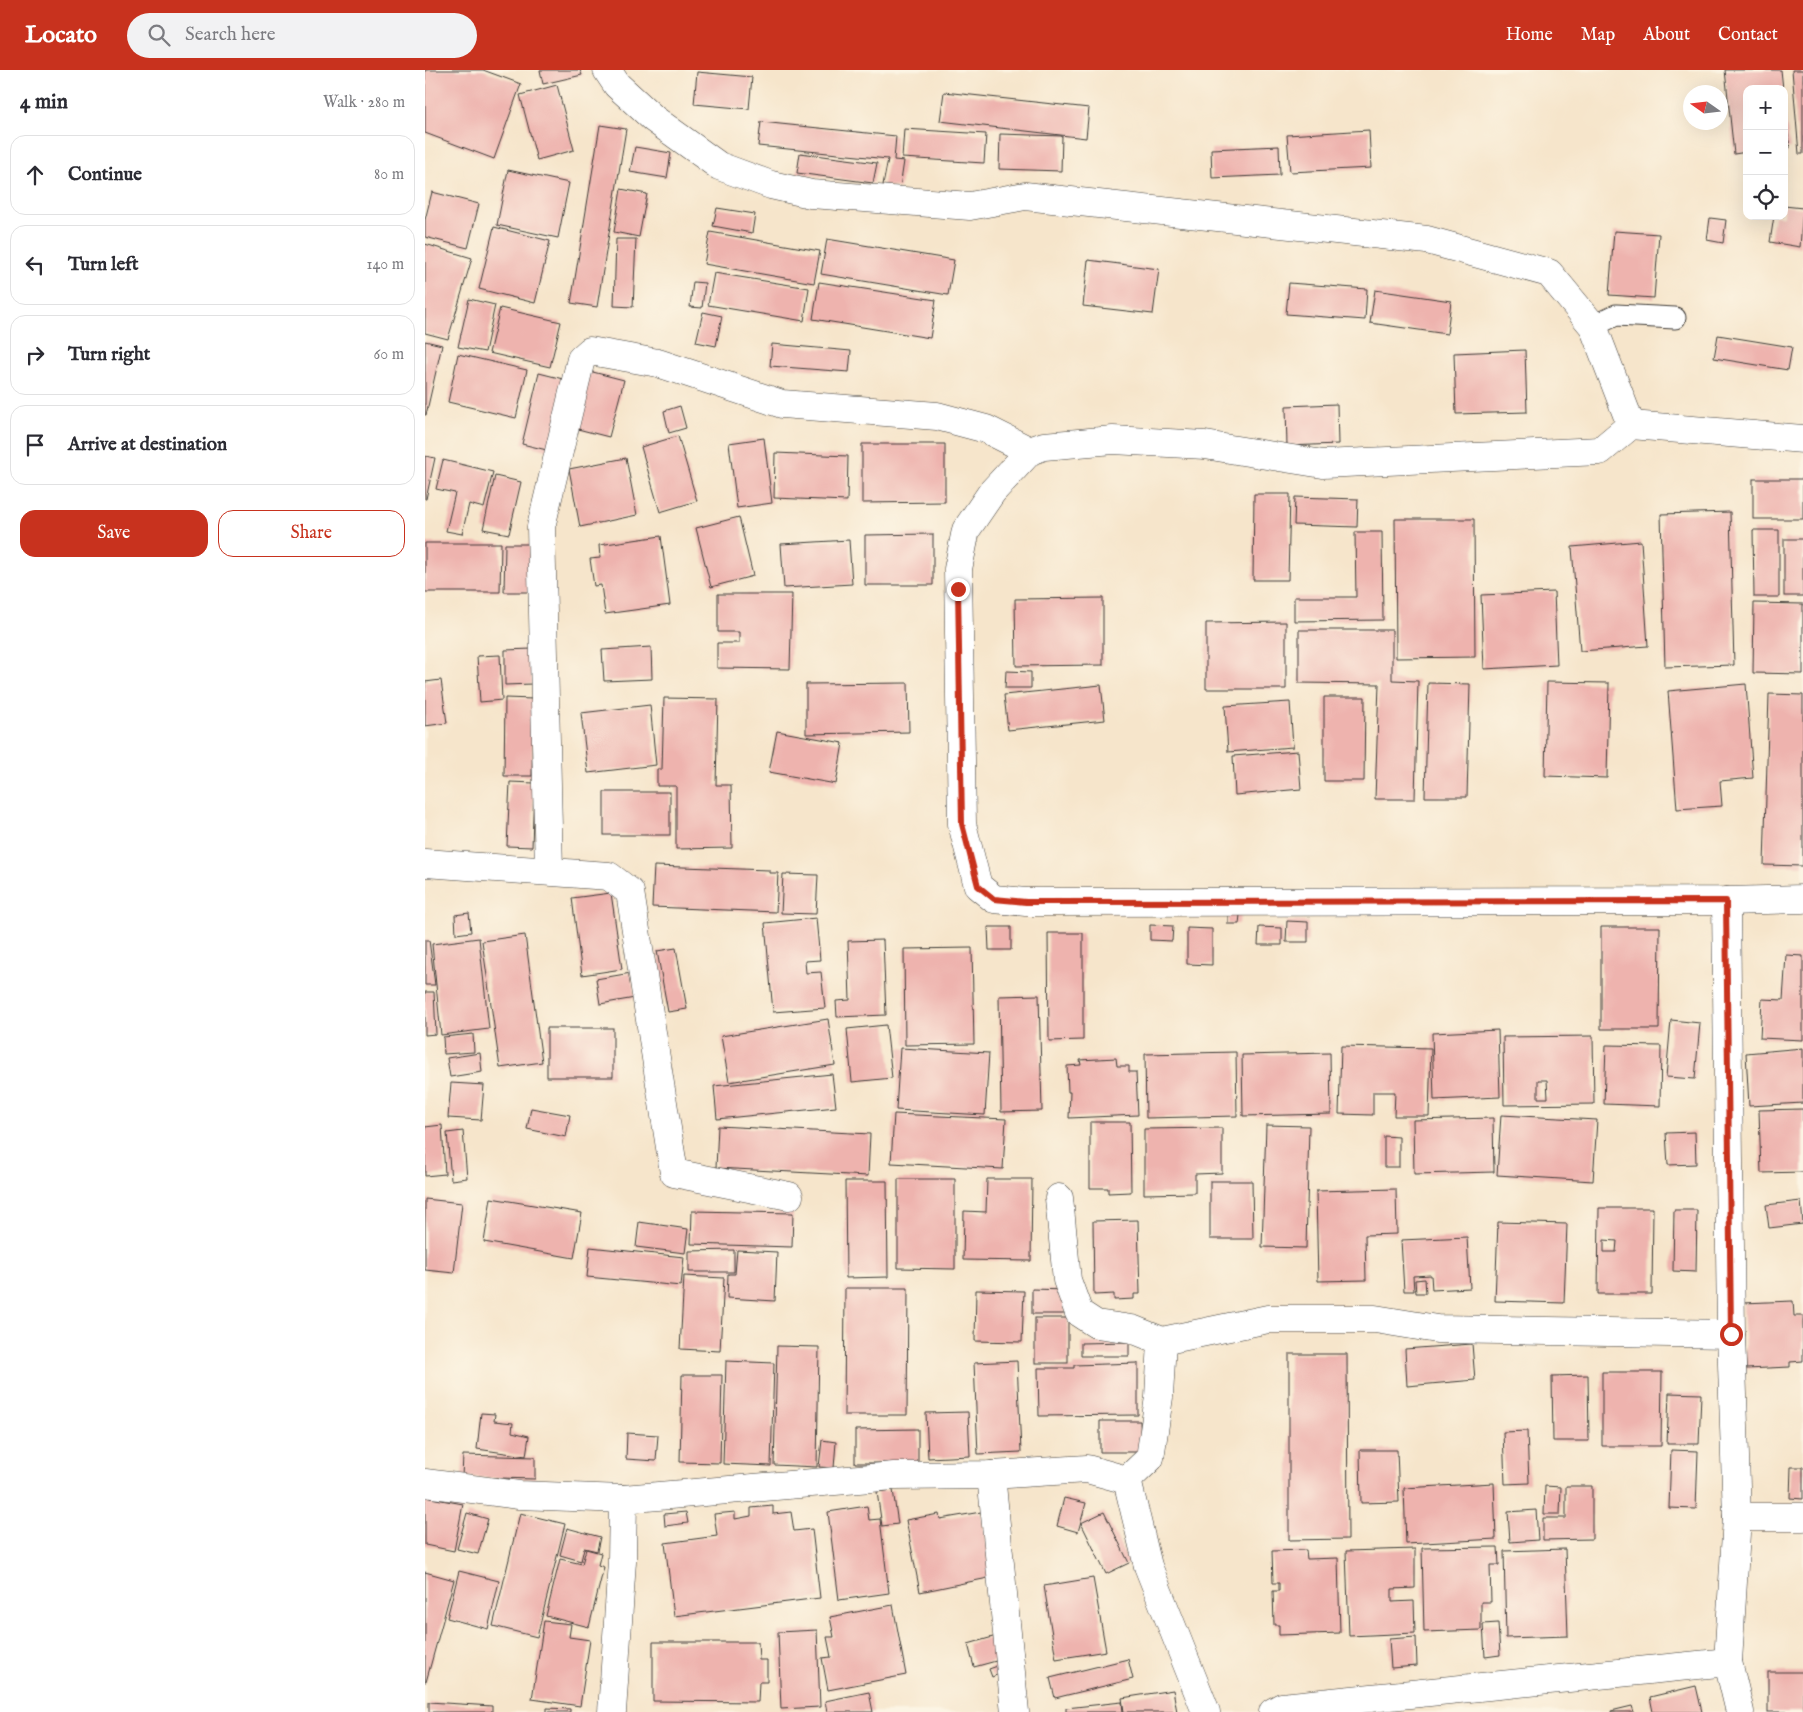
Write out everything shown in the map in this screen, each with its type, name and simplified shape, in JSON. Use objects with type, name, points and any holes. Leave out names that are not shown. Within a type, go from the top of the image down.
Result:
[{"type":"street","points":[[607,70],[617,85],[654,119],[719,166],[771,185],[811,194],[970,206],[1025,196],[1427,240],[1549,273],[1593,326],[1631,425]]},
{"type":"street","points":[[549,871],[541,527],[581,359],[590,351],[658,363],[783,404],[937,416],[985,429],[1030,451]]},
{"type":"street","points":[[1803,439],[1631,425],[1601,451],[1333,464],[1205,445],[1113,440],[1045,446],[1030,451],[992,492],[966,530],[958,569],[962,824],[978,886],[994,899],[1026,902],[1726,901],[1803,899]]},
{"type":"street","points":[[425,863],[609,876],[630,892],[674,1173],[789,1196]]},
{"type":"street","points":[[1726,901],[1731,1334],[1737,1518],[1728,1662],[1740,1712]]},
{"type":"street","points":[[1059,1198],[1067,1280],[1079,1314],[1096,1324],[1132,1329],[1162,1341],[1268,1319],[1375,1319],[1437,1329],[1731,1334]]},
{"type":"street","points":[[1127,1480],[1150,1458],[1159,1397],[1162,1341]]},
{"type":"street","points":[[425,1483],[519,1495],[623,1499],[894,1476],[991,1476],[1087,1469],[1127,1480]]},
{"type":"street","points":[[991,1476],[1015,1712]]},
{"type":"street","points":[[1127,1480],[1148,1566],[1207,1712]]},
{"type":"street","points":[[612,1712],[622,1561],[623,1499]]},
{"type":"street","points":[[1737,1518],[1803,1517]]},
{"type":"street","points":[[1273,1712],[1283,1707],[1728,1662]]},
{"type":"lane","points":[[1593,326],[1616,316],[1675,318]]},
{"type":"building","points":[[425,70],[483,70],[521,84],[494,159],[425,133]]},
{"type":"building","points":[[540,70],[580,70],[582,75],[543,84]]},
{"type":"building","points":[[1725,70],[1781,70],[1783,85],[1743,85],[1743,153],[1734,154]]},
{"type":"building","points":[[1792,70],[1803,70],[1803,154],[1799,154]]},
{"type":"building","points":[[697,72],[752,77],[749,109],[694,104]]},
{"type":"building","points":[[557,85],[574,150],[537,160],[520,95]]},
{"type":"building","points":[[944,92],[1089,108],[1086,138],[940,121]]},
{"type":"building","points":[[761,122],[896,136],[894,160],[904,161],[900,188],[883,185],[888,159],[758,146]]},
{"type":"building","points":[[600,125],[626,129],[597,307],[571,303]]},
{"type":"building","points":[[904,129],[986,134],[984,163],[902,158]]},
{"type":"building","points":[[1369,130],[1371,168],[1290,172],[1287,135]]},
{"type":"building","points":[[1000,134],[1062,136],[1061,171],[999,169]]},
{"type":"building","points":[[1279,146],[1280,175],[1212,178],[1211,149]]},
{"type":"building","points":[[635,147],[671,153],[667,178],[630,172]]},
{"type":"building","points":[[800,153],[877,163],[873,183],[797,173]]},
{"type":"building","points":[[508,170],[569,183],[558,238],[497,225]]},
{"type":"building","points":[[621,189],[647,194],[639,237],[614,232]]},
{"type":"building","points":[[432,192],[479,204],[468,248],[425,237],[425,220]]},
{"type":"building","points":[[1788,206],[1803,208],[1800,247],[1770,242],[1773,220],[1788,220]]},
{"type":"building","points":[[717,208],[755,214],[752,233],[713,226]]},
{"type":"building","points":[[1710,218],[1726,220],[1723,243],[1707,240]]},
{"type":"building","points":[[494,227],[550,241],[535,303],[479,289]]},
{"type":"building","points":[[1614,231],[1659,234],[1654,298],[1609,295]]},
{"type":"building","points":[[710,232],[820,251],[814,283],[704,264]]},
{"type":"building","points":[[616,239],[636,239],[633,307],[614,306]]},
{"type":"building","points":[[827,239],[954,260],[948,295],[821,274]]},
{"type":"building","points":[[425,244],[472,258],[448,339],[425,333]]},
{"type":"building","points":[[1088,260],[1159,269],[1153,314],[1083,306]]},
{"type":"building","points":[[714,273],[809,288],[804,321],[708,305]]},
{"type":"building","points":[[693,282],[705,283],[702,308],[690,307]]},
{"type":"building","points":[[819,282],[936,300],[930,338],[813,319]]},
{"type":"building","points":[[1289,283],[1367,289],[1365,320],[1286,314]]},
{"type":"building","points":[[1375,290],[1451,301],[1447,334],[1370,323]]},
{"type":"building","points":[[469,299],[495,305],[485,352],[458,347]]},
{"type":"building","points":[[500,308],[561,322],[550,367],[489,353]]},
{"type":"building","points":[[703,312],[722,316],[716,346],[696,342]]},
{"type":"building","points":[[1718,335],[1792,347],[1788,370],[1714,358]]},
{"type":"building","points":[[425,341],[442,345],[426,415],[425,415]]},
{"type":"building","points":[[772,344],[851,351],[849,372],[770,366]]},
{"type":"building","points":[[1525,350],[1527,412],[1456,414],[1454,353]]},
{"type":"building","points":[[458,354],[527,370],[516,418],[448,402]]},
{"type":"building","points":[[585,370],[624,380],[609,437],[570,427]]},
{"type":"building","points":[[539,373],[571,381],[555,452],[522,444]]},
{"type":"building","points":[[1337,404],[1338,444],[1287,446],[1286,406]]},
{"type":"building","points":[[680,406],[686,428],[669,433],[664,411]]},
{"type":"building","points":[[678,436],[697,501],[660,512],[641,447]]},
{"type":"building","points":[[764,438],[772,503],[737,508],[729,443]]},
{"type":"building","points":[[862,444],[945,444],[945,502],[862,503]]},
{"type":"building","points":[[775,453],[848,456],[847,501],[774,498]]},
{"type":"building","points":[[425,456],[435,458],[426,499],[425,499]]},
{"type":"building","points":[[626,458],[637,515],[580,527],[569,469]]},
{"type":"building","points":[[443,460],[493,472],[484,508],[469,504],[462,534],[446,531],[455,493],[436,489]]},
{"type":"building","points":[[495,476],[521,482],[509,534],[483,529]]},
{"type":"building","points":[[1753,479],[1803,479],[1803,519],[1753,519]]},
{"type":"building","points":[[1254,494],[1290,494],[1288,580],[1253,580]]},
{"type":"building","points":[[1295,497],[1358,499],[1357,527],[1294,525]]},
{"type":"building","points":[[1730,512],[1734,665],[1665,667],[1661,514]]},
{"type":"building","points":[[739,517],[753,576],[711,587],[696,528]]},
{"type":"building","points":[[1395,519],[1474,519],[1475,657],[1396,658]]},
{"type":"building","points":[[1753,530],[1779,530],[1779,597],[1754,597]]},
{"type":"building","points":[[1355,532],[1382,532],[1383,620],[1294,621],[1294,597],[1356,597]]},
{"type":"building","points":[[933,534],[933,585],[865,585],[865,535]]},
{"type":"building","points":[[661,536],[670,605],[605,614],[601,585],[594,586],[590,559],[600,558],[599,545]]},
{"type":"building","points":[[1784,539],[1803,539],[1803,596],[1784,596]]},
{"type":"building","points":[[849,540],[852,584],[784,588],[781,544]]},
{"type":"building","points":[[1641,541],[1648,646],[1580,651],[1572,547]]},
{"type":"building","points":[[425,543],[501,543],[500,592],[425,592]]},
{"type":"building","points":[[505,544],[530,544],[530,592],[504,592]]},
{"type":"building","points":[[1554,592],[1557,665],[1484,669],[1481,595]]},
{"type":"building","points":[[718,594],[792,594],[790,669],[717,668],[717,643],[739,643],[739,632],[718,632]]},
{"type":"building","points":[[1103,598],[1103,665],[1016,666],[1015,599]]},
{"type":"building","points":[[1754,603],[1803,604],[1803,674],[1753,673]]},
{"type":"building","points":[[1286,622],[1286,689],[1206,689],[1206,623]]},
{"type":"building","points":[[1299,630],[1392,630],[1392,680],[1418,681],[1415,799],[1375,799],[1379,684],[1299,683]]},
{"type":"building","points":[[651,647],[652,679],[604,681],[602,650]]},
{"type":"building","points":[[532,649],[532,684],[505,685],[505,650]]},
{"type":"building","points":[[500,655],[502,700],[480,702],[477,656]]},
{"type":"building","points":[[1006,671],[1031,672],[1031,688],[1005,688]]},
{"type":"building","points":[[441,680],[447,723],[425,726],[425,682]]},
{"type":"building","points":[[1547,682],[1609,683],[1607,778],[1545,776]]},
{"type":"building","points":[[908,683],[909,732],[806,734],[806,684]]},
{"type":"building","points":[[1428,683],[1470,684],[1467,797],[1425,797]]},
{"type":"building","points":[[1746,684],[1753,778],[1720,781],[1722,806],[1677,809],[1668,691]]},
{"type":"building","points":[[1101,685],[1105,720],[1008,730],[1004,695]]},
{"type":"building","points":[[1769,694],[1803,695],[1803,866],[1764,865]]},
{"type":"building","points":[[1324,697],[1365,697],[1364,781],[1324,781]]},
{"type":"building","points":[[505,698],[533,699],[532,776],[504,776]]},
{"type":"building","points":[[664,698],[718,699],[716,785],[731,785],[732,848],[676,849],[676,786],[657,786],[657,769],[662,769]]},
{"type":"building","points":[[1290,702],[1293,747],[1228,752],[1225,706]]},
{"type":"building","points":[[650,705],[656,765],[588,773],[581,713]]},
{"type":"building","points":[[777,731],[843,743],[836,784],[769,772]]},
{"type":"building","points":[[1298,751],[1301,789],[1235,795],[1233,756]]},
{"type":"building","points":[[510,782],[534,783],[532,847],[507,846]]},
{"type":"building","points":[[604,792],[670,792],[670,835],[604,835]]},
{"type":"building","points":[[654,866],[769,870],[769,873],[778,873],[776,912],[652,907]]},
{"type":"building","points":[[783,874],[818,875],[816,914],[781,913]]},
{"type":"building","points":[[611,893],[622,969],[582,975],[572,898]]},
{"type":"building","points":[[469,913],[471,932],[456,934],[455,915]]},
{"type":"building","points":[[1228,915],[1240,915],[1239,924],[1228,924]]},
{"type":"building","points":[[816,918],[820,960],[805,961],[806,973],[821,972],[825,1008],[773,1012],[765,923]]},
{"type":"building","points":[[1287,921],[1308,922],[1308,942],[1286,942]]},
{"type":"building","points":[[1150,925],[1173,926],[1172,941],[1150,940]]},
{"type":"building","points":[[988,927],[1011,927],[1011,950],[989,950]]},
{"type":"building","points":[[1259,927],[1282,928],[1282,945],[1258,945]]},
{"type":"building","points":[[1601,927],[1660,927],[1659,1029],[1601,1029]]},
{"type":"building","points":[[1187,928],[1212,929],[1212,965],[1187,964]]},
{"type":"building","points":[[1048,933],[1083,933],[1083,1040],[1049,1041]]},
{"type":"building","points":[[525,935],[542,1062],[500,1068],[482,941]]},
{"type":"building","points":[[479,938],[489,1029],[441,1035],[432,944]]},
{"type":"building","points":[[425,940],[429,940],[435,985],[425,985]]},
{"type":"building","points":[[883,940],[886,1015],[837,1017],[836,1001],[850,1000],[848,941]]},
{"type":"building","points":[[676,948],[687,1009],[668,1012],[657,951]]},
{"type":"building","points":[[972,948],[974,1044],[905,1045],[904,949]]},
{"type":"building","points":[[1786,955],[1803,956],[1803,1040],[1760,1038],[1762,999],[1783,1000]]},
{"type":"building","points":[[631,973],[635,998],[600,1004],[596,979]]},
{"type":"building","points":[[425,992],[434,992],[436,1034],[425,1035]]},
{"type":"building","points":[[1039,995],[1042,1111],[1001,1112],[999,996]]},
{"type":"building","points":[[828,1019],[835,1065],[729,1082],[721,1036]]},
{"type":"building","points":[[1671,1020],[1700,1023],[1695,1079],[1666,1077]]},
{"type":"building","points":[[886,1025],[892,1078],[852,1082],[847,1029]]},
{"type":"building","points":[[547,1028],[613,1028],[613,1077],[547,1077]]},
{"type":"building","points":[[1498,1030],[1500,1097],[1434,1100],[1432,1033]]},
{"type":"building","points":[[473,1034],[474,1052],[444,1054],[443,1037]]},
{"type":"building","points":[[1593,1036],[1594,1104],[1504,1105],[1503,1037]],"holes":[[[1538,1080],[1547,1080],[1548,1098],[1538,1098]]]},
{"type":"building","points":[[1606,1045],[1661,1046],[1660,1106],[1604,1104]]},
{"type":"building","points":[[1341,1046],[1431,1048],[1429,1116],[1394,1116],[1395,1092],[1373,1092],[1373,1115],[1339,1114]]},
{"type":"building","points":[[900,1048],[989,1053],[985,1115],[896,1110]]},
{"type":"building","points":[[1803,1048],[1803,1103],[1749,1106],[1746,1053]]},
{"type":"building","points":[[1236,1052],[1237,1116],[1146,1118],[1145,1054]]},
{"type":"building","points":[[480,1053],[482,1072],[450,1077],[447,1058]]},
{"type":"building","points":[[1330,1053],[1331,1114],[1243,1116],[1242,1055]]},
{"type":"building","points":[[1116,1058],[1117,1066],[1129,1066],[1129,1072],[1136,1072],[1138,1115],[1069,1118],[1070,1092],[1068,1092],[1067,1066],[1081,1065],[1080,1060]]},
{"type":"building","points":[[832,1074],[836,1107],[717,1119],[714,1086]]},
{"type":"building","points":[[451,1083],[484,1085],[481,1120],[448,1118]]},
{"type":"building","points":[[531,1108],[570,1115],[566,1137],[527,1129]]},
{"type":"building","points":[[1803,1109],[1803,1172],[1761,1173],[1759,1110]]},
{"type":"building","points":[[894,1114],[1006,1119],[1003,1169],[891,1163]]},
{"type":"building","points":[[1501,1115],[1597,1120],[1593,1181],[1497,1175]]},
{"type":"building","points":[[1493,1118],[1494,1172],[1414,1174],[1413,1120]]},
{"type":"building","points":[[1090,1122],[1130,1122],[1131,1192],[1108,1193],[1108,1188],[1090,1188]]},
{"type":"building","points":[[442,1125],[445,1174],[425,1176],[425,1127]]},
{"type":"building","points":[[1266,1125],[1309,1126],[1306,1248],[1262,1247]]},
{"type":"building","points":[[718,1126],[870,1134],[868,1176],[716,1168]]},
{"type":"building","points":[[1222,1128],[1222,1173],[1195,1174],[1195,1193],[1144,1194],[1144,1129]]},
{"type":"building","points":[[463,1131],[467,1178],[451,1180],[447,1133]]},
{"type":"building","points":[[1695,1132],[1696,1164],[1668,1165],[1666,1133]]},
{"type":"building","points":[[1384,1136],[1399,1137],[1399,1167],[1384,1167]]},
{"type":"building","points":[[898,1179],[955,1179],[955,1269],[898,1268]]},
{"type":"building","points":[[987,1179],[1032,1179],[1031,1261],[963,1260],[964,1211],[986,1212]]},
{"type":"building","points":[[845,1181],[887,1181],[888,1277],[846,1278]]},
{"type":"building","points":[[1210,1181],[1252,1181],[1253,1239],[1210,1239]]},
{"type":"building","points":[[1396,1189],[1397,1234],[1365,1235],[1366,1280],[1318,1281],[1316,1191]]},
{"type":"building","points":[[491,1198],[582,1213],[574,1258],[484,1242]]},
{"type":"building","points":[[425,1199],[462,1203],[454,1273],[425,1270]]},
{"type":"building","points":[[1801,1201],[1803,1224],[1769,1228],[1766,1205]]},
{"type":"building","points":[[1599,1208],[1653,1208],[1652,1294],[1598,1294]],"holes":[[[1604,1240],[1617,1241],[1616,1252],[1604,1252]]]},
{"type":"building","points":[[1674,1210],[1697,1210],[1696,1272],[1673,1271]]},
{"type":"building","points":[[692,1211],[793,1213],[792,1247],[691,1244]]},
{"type":"building","points":[[1138,1220],[1140,1294],[1134,1294],[1134,1299],[1114,1300],[1114,1294],[1094,1295],[1093,1221]]},
{"type":"building","points":[[639,1222],[688,1229],[685,1253],[636,1247]]},
{"type":"building","points":[[1498,1222],[1567,1224],[1564,1303],[1495,1301]]},
{"type":"building","points":[[1467,1237],[1470,1288],[1432,1290],[1431,1275],[1413,1276],[1414,1291],[1404,1291],[1401,1240]]},
{"type":"building","points":[[590,1247],[684,1257],[681,1286],[587,1277]]},
{"type":"building","points":[[734,1250],[734,1272],[689,1272],[689,1251]]},
{"type":"building","points":[[737,1250],[777,1252],[775,1301],[727,1298],[728,1274],[735,1274]]},
{"type":"building","points":[[684,1276],[724,1278],[720,1351],[680,1349]]},
{"type":"building","points":[[1425,1279],[1426,1293],[1416,1293],[1415,1280]]},
{"type":"building","points":[[845,1288],[908,1288],[907,1415],[844,1415]]},
{"type":"building","points":[[1032,1289],[1066,1290],[1065,1314],[1032,1314]]},
{"type":"building","points":[[976,1290],[1024,1291],[1022,1342],[975,1341]]},
{"type":"building","points":[[1793,1301],[1794,1316],[1803,1316],[1803,1361],[1790,1362],[1790,1367],[1746,1369],[1743,1303]]},
{"type":"building","points":[[1035,1318],[1068,1318],[1068,1363],[1035,1363]]},
{"type":"building","points":[[1129,1342],[1129,1356],[1081,1356],[1081,1343]]},
{"type":"building","points":[[1472,1344],[1475,1380],[1407,1386],[1405,1349]]},
{"type":"building","points":[[777,1346],[819,1347],[817,1467],[774,1465]]},
{"type":"building","points":[[1289,1354],[1347,1354],[1348,1539],[1289,1540]]},
{"type":"building","points":[[726,1361],[774,1363],[771,1466],[723,1464]]},
{"type":"building","points":[[1017,1361],[1021,1452],[978,1454],[974,1363]]},
{"type":"building","points":[[1138,1363],[1138,1415],[1039,1416],[1038,1368],[1074,1368],[1074,1365]]},
{"type":"building","points":[[1602,1372],[1662,1372],[1661,1446],[1602,1446]]},
{"type":"building","points":[[682,1375],[722,1375],[720,1463],[680,1462]]},
{"type":"building","points":[[1588,1375],[1589,1441],[1553,1441],[1552,1376]]},
{"type":"building","points":[[1669,1393],[1701,1394],[1699,1444],[1667,1444]]},
{"type":"building","points":[[968,1412],[970,1456],[928,1458],[926,1413]]},
{"type":"building","points":[[481,1413],[495,1414],[494,1421],[513,1423],[512,1432],[529,1436],[526,1456],[477,1449]]},
{"type":"building","points":[[1100,1421],[1140,1421],[1141,1452],[1100,1452]]},
{"type":"building","points":[[918,1429],[918,1463],[855,1463],[855,1430]]},
{"type":"building","points":[[1527,1431],[1529,1483],[1505,1484],[1503,1432]]},
{"type":"building","points":[[627,1433],[658,1435],[656,1461],[626,1459]]},
{"type":"building","points":[[822,1440],[836,1442],[834,1468],[819,1467]]},
{"type":"building","points":[[1360,1450],[1397,1450],[1399,1502],[1361,1503]]},
{"type":"building","points":[[1671,1450],[1698,1451],[1696,1509],[1669,1508]]},
{"type":"building","points":[[463,1455],[535,1457],[535,1479],[462,1477]]},
{"type":"building","points":[[1791,1467],[1803,1467],[1803,1499],[1790,1498]]},
{"type":"building","points":[[1494,1483],[1496,1539],[1406,1544],[1404,1488]]},
{"type":"building","points":[[1545,1486],[1561,1487],[1560,1514],[1544,1514]]},
{"type":"building","points":[[1566,1486],[1592,1486],[1592,1539],[1543,1540],[1543,1518],[1566,1518]]},
{"type":"building","points":[[893,1490],[898,1524],[882,1526],[877,1492]]},
{"type":"building","points":[[425,1497],[463,1504],[454,1551],[425,1545]]},
{"type":"building","points":[[1064,1498],[1086,1503],[1078,1532],[1057,1526]]},
{"type":"building","points":[[773,1506],[773,1514],[791,1512],[794,1531],[812,1529],[820,1598],[674,1616],[665,1543],[717,1536],[714,1514],[735,1512],[735,1519],[751,1516],[751,1508]]},
{"type":"building","points":[[867,1506],[869,1520],[880,1519],[889,1593],[839,1600],[828,1512]]},
{"type":"building","points":[[1536,1510],[1538,1540],[1510,1542],[1508,1512]]},
{"type":"building","points":[[686,1512],[688,1523],[665,1526],[664,1514]]},
{"type":"building","points":[[981,1512],[993,1577],[920,1592],[906,1520],[939,1514],[940,1519]]},
{"type":"building","points":[[1104,1512],[1129,1563],[1106,1574],[1081,1523]]},
{"type":"building","points":[[467,1513],[488,1519],[478,1554],[457,1549]]},
{"type":"building","points":[[520,1513],[565,1524],[537,1637],[493,1626]]},
{"type":"building","points":[[567,1528],[600,1537],[597,1551],[584,1548],[581,1561],[560,1555]]},
{"type":"building","points":[[1498,1547],[1499,1565],[1490,1565],[1491,1602],[1481,1602],[1481,1630],[1424,1632],[1422,1548]]},
{"type":"building","points":[[586,1549],[601,1553],[598,1565],[604,1567],[589,1627],[546,1616],[560,1559],[582,1564]]},
{"type":"building","points":[[1415,1549],[1415,1588],[1392,1589],[1392,1602],[1414,1601],[1415,1633],[1349,1636],[1346,1551]]},
{"type":"building","points":[[1565,1549],[1568,1636],[1506,1638],[1504,1551]]},
{"type":"building","points":[[1306,1550],[1307,1559],[1338,1558],[1340,1633],[1279,1635],[1279,1625],[1274,1625],[1273,1591],[1279,1591],[1279,1583],[1273,1583],[1272,1551]]},
{"type":"building","points":[[459,1571],[499,1581],[488,1629],[447,1618]]},
{"type":"building","points":[[425,1572],[454,1580],[426,1682],[425,1682]]},
{"type":"building","points":[[1093,1578],[1106,1651],[1056,1659],[1044,1586]]},
{"type":"building","points":[[893,1605],[906,1675],[828,1690],[822,1658],[831,1657],[827,1637],[834,1637],[830,1617]]},
{"type":"building","points":[[544,1621],[571,1624],[569,1637],[590,1640],[580,1706],[532,1699]]},
{"type":"building","points":[[1498,1623],[1500,1655],[1485,1657],[1483,1624]]},
{"type":"building","points":[[817,1630],[820,1707],[781,1709],[778,1632]]},
{"type":"building","points":[[1000,1635],[1007,1658],[974,1667],[968,1644]]},
{"type":"building","points":[[1416,1637],[1417,1666],[1391,1668],[1389,1639]]},
{"type":"building","points":[[653,1642],[758,1642],[759,1660],[767,1660],[767,1682],[759,1682],[758,1702],[653,1701]]},
{"type":"building","points":[[1128,1659],[1133,1679],[1055,1698],[1050,1678]]},
{"type":"building","points":[[1006,1663],[1008,1670],[992,1677],[989,1669]]},
{"type":"building","points":[[1768,1672],[1803,1672],[1803,1712],[1768,1712]]},
{"type":"building","points":[[1696,1686],[1702,1712],[1653,1712],[1650,1697]]},
{"type":"building","points":[[1173,1690],[1177,1712],[1124,1712],[1122,1698]]},
{"type":"building","points":[[869,1692],[873,1712],[827,1712],[825,1701]]},
{"type":"building","points":[[429,1702],[492,1706],[492,1712],[429,1712]]},
{"type":"building","points":[[1122,1702],[1123,1712],[1066,1712],[1066,1708]]},
{"type":"building","points":[[1632,1706],[1634,1712],[1611,1712],[1611,1711]]},
{"type":"building","points":[[547,1708],[570,1709],[570,1712],[547,1712]]},
{"type":"route","points":[[958,589],[962,824],[978,886],[994,899],[1026,902],[1726,901],[1731,1334]]}]
